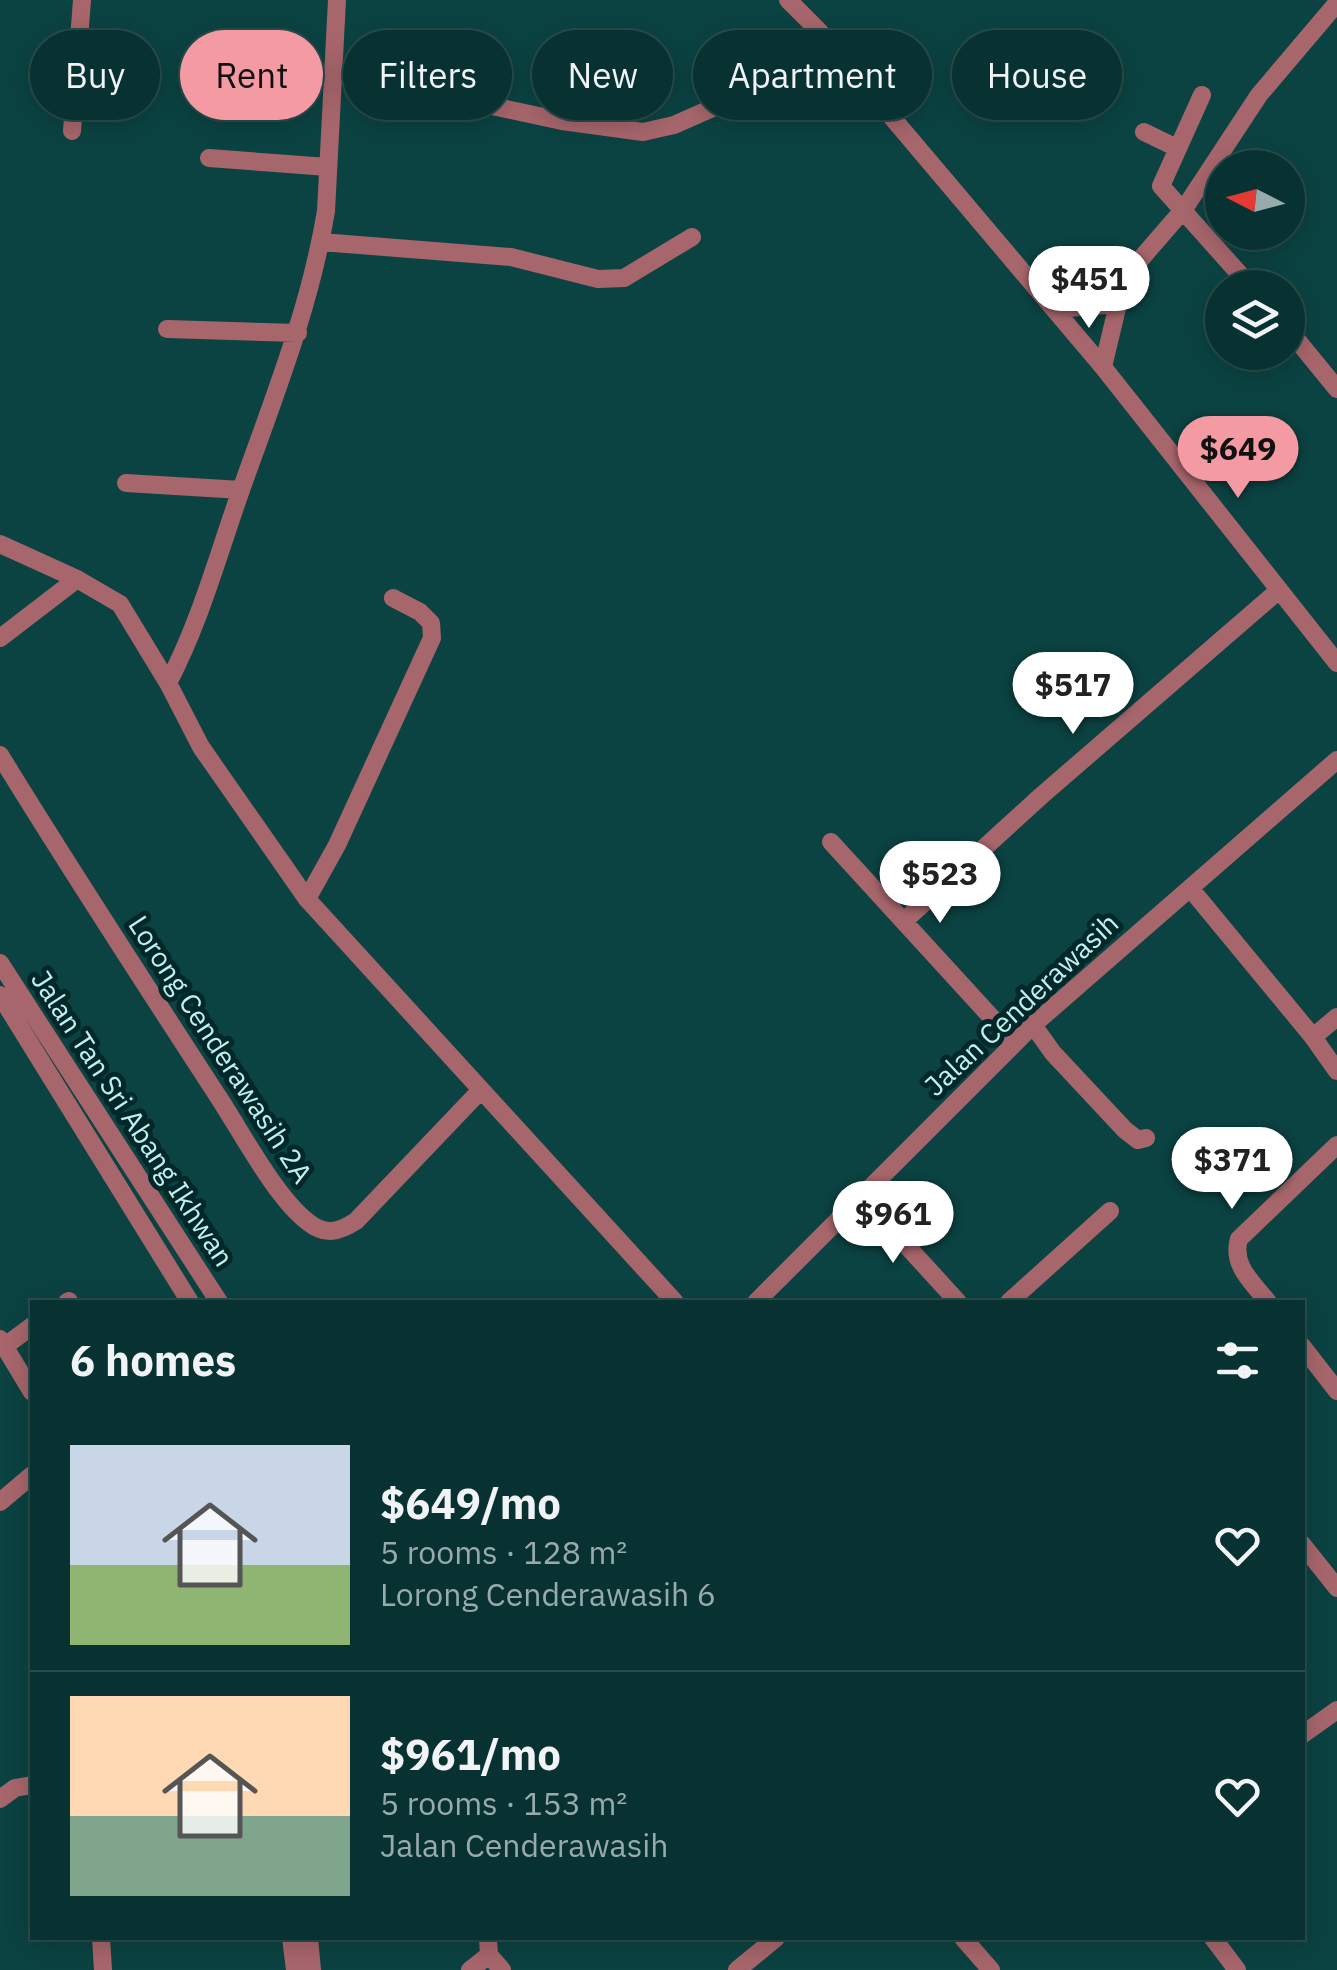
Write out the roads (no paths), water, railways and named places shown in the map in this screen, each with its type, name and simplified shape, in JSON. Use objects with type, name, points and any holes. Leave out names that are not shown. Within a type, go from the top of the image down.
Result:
[{"type":"street","points":[[72,131],[82,0]]},
{"type":"street","points":[[168,683],[191,639],[298,333],[321,242],[337,0]]},
{"type":"street","points":[[788,0],[819,30]]},
{"type":"street","points":[[1103,367],[1118,304],[1140,261],[1184,210],[1259,95],[1337,4]]},
{"type":"street","points":[[334,72],[562,122],[643,132],[693,117]]},
{"type":"street","points":[[1202,94],[1161,186],[1236,270]]},
{"type":"street","points":[[895,120],[1103,367],[1337,664]]},
{"type":"street","points":[[1144,132],[1178,148]]},
{"type":"street","points":[[209,158],[328,166]]},
{"type":"street","points":[[321,242],[512,257],[598,279],[624,278],[692,237]]},
{"type":"street","points":[[1055,309],[1118,304]]},
{"type":"street","points":[[167,329],[298,333]]},
{"type":"street","points":[[1305,350],[1337,389]]},
{"type":"street","points":[[126,483],[242,490]]},
{"type":"street","points":[[0,544],[77,579],[120,604],[202,747],[307,899],[673,1300]]},
{"type":"street","points":[[0,638],[77,579]]},
{"type":"street","points":[[904,921],[1278,591]]},
{"type":"street","points":[[307,899],[337,845],[432,638],[431,623],[420,612],[393,598]]},
{"type":"street","name":"Lorong Cenderawasih 2A","points":[[0,755],[260,1161],[296,1212],[312,1226],[340,1231],[356,1220],[480,1091]]},
{"type":"street","name":"Jalan Cenderawasih","points":[[758,1300],[1014,1042],[1337,760]]},
{"type":"street","points":[[831,842],[1014,1042]]},
{"type":"street","points":[[1190,888],[1337,1071]]},
{"type":"street","name":"Jalan Tan Sri Abang Ikhwan","points":[[0,963],[218,1300]]},
{"type":"street","name":"Jalan Tan Sri Abang Ikhwan","points":[[0,994],[189,1300]]},
{"type":"street","points":[[1313,1037],[1337,1016]]},
{"type":"street","points":[[1033,1025],[1053,1053],[1125,1130],[1138,1140],[1146,1138]]},
{"type":"street","points":[[1266,1300],[1239,1265],[1239,1239],[1337,1145]]},
{"type":"street","points":[[863,1198],[956,1300]]},
{"type":"street","points":[[1012,1300],[1110,1210]]},
{"type":"street","points":[[30,1327],[3,1342],[30,1389]]},
{"type":"street","points":[[1305,1350],[1337,1391]]},
{"type":"street","points":[[0,1502],[30,1477]]},
{"type":"street","points":[[1305,1548],[1337,1588]]},
{"type":"street","points":[[1305,1733],[1337,1710]]},
{"type":"street","points":[[0,1799],[15,1788],[30,1785]]},
{"type":"street","points":[[101,1940],[103,1970]]},
{"type":"street","points":[[292,1940],[295,1970]]},
{"type":"street","points":[[310,1940],[312,1970]]},
{"type":"street","points":[[737,1970],[760,1963],[775,1940]]},
{"type":"street","points":[[965,1940],[991,1970]]},
{"type":"street","points":[[1214,1940],[1237,1970]]},
{"type":"street","points":[[470,1970],[493,1954]]}]
